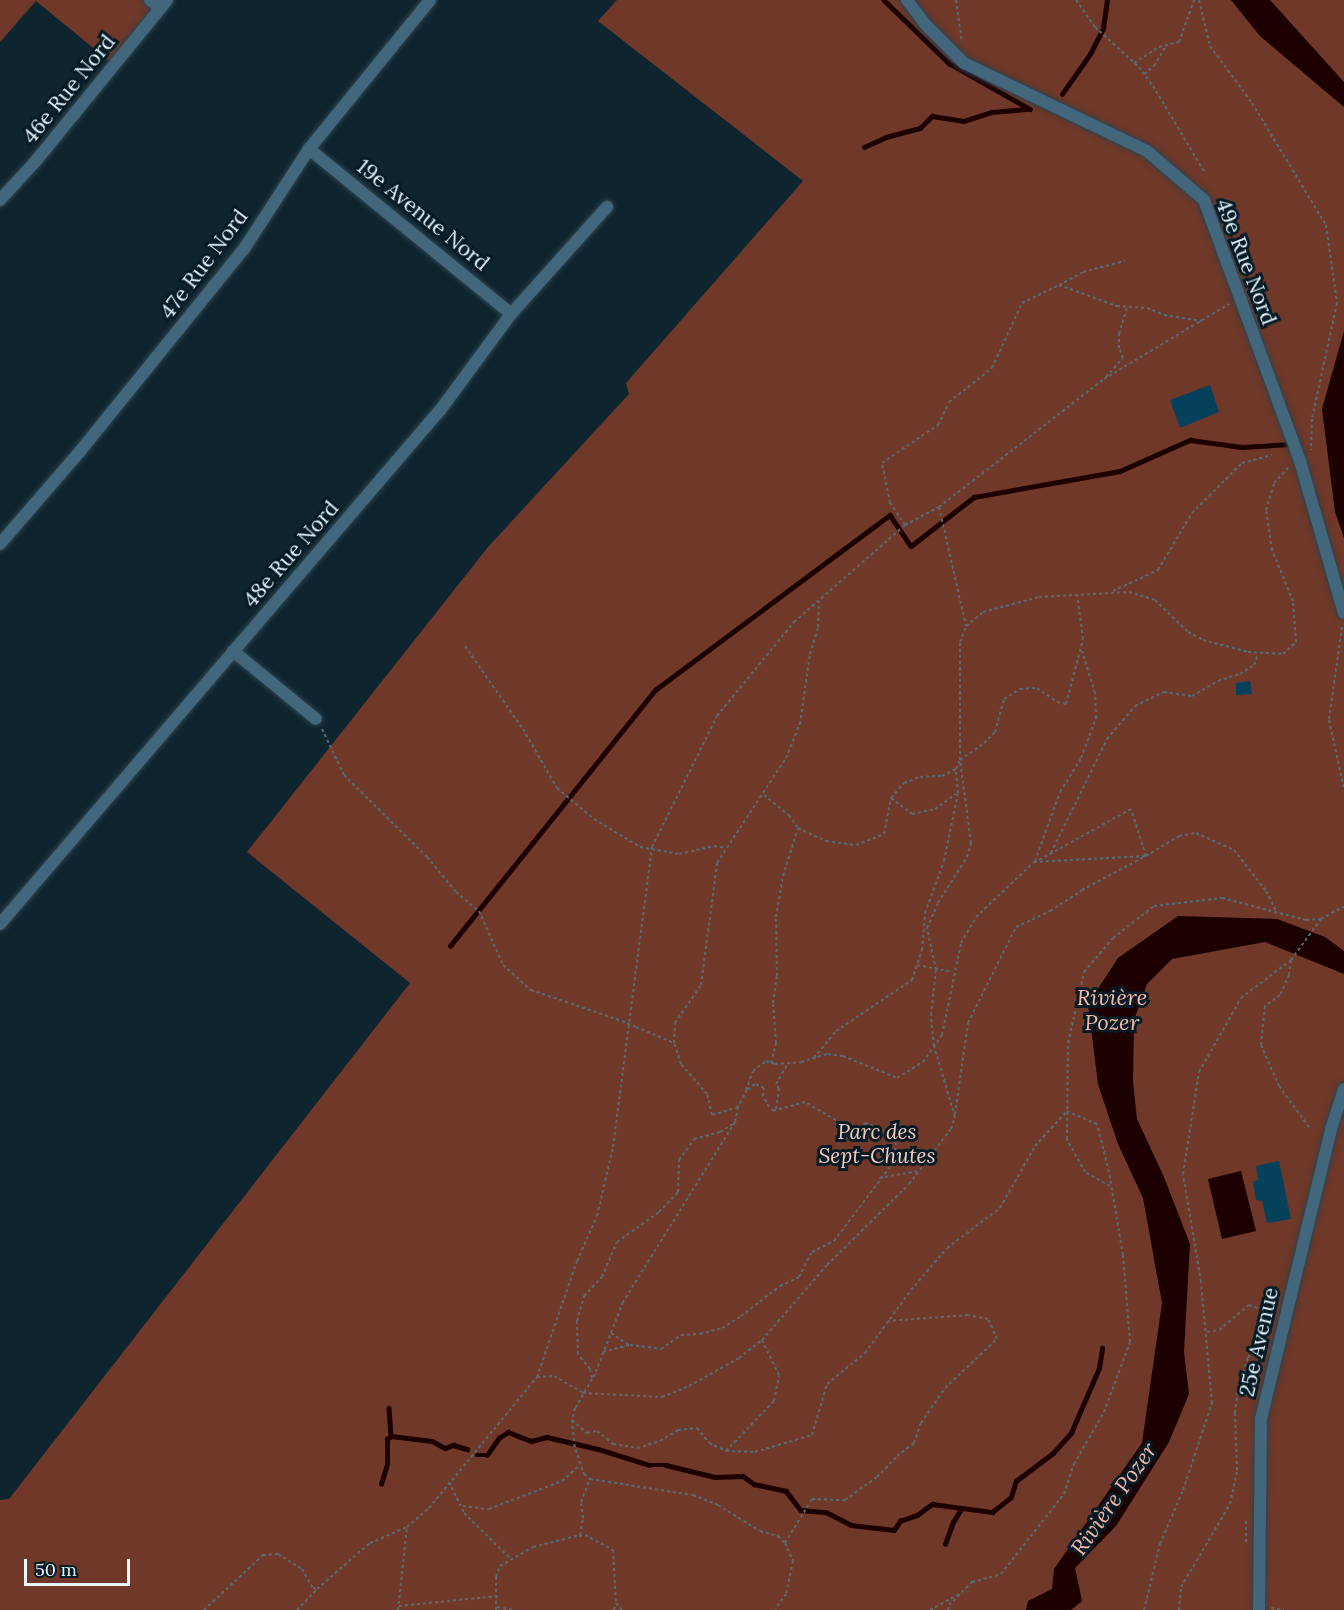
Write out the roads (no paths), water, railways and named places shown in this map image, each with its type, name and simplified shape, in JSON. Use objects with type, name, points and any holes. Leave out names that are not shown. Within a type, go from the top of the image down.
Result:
[{"type":"street","name":"47e Rue Nord","points":[[0,544],[81,450],[244,249],[309,149],[430,0]]},
{"type":"street","name":"49e Rue Nord","points":[[907,0],[925,24],[964,63],[1147,151],[1204,200],[1300,461],[1344,613]]},
{"type":"street","name":"46e Rue Nord","points":[[0,200],[35,162],[159,3]]},
{"type":"street","name":"19e Avenue Nord","points":[[309,149],[511,314]]},
{"type":"street","name":"48e Rue Nord","points":[[0,924],[441,409],[511,314],[608,207]]},
{"type":"street","points":[[233,651],[316,719]]},
{"type":"street","name":"25e Avenue","points":[[1259,1610],[1261,1419],[1325,1151],[1344,1089]]},
{"type":"water","points":[[1231,0],[1270,0],[1344,82],[1344,107],[1260,36]]},
{"type":"water","points":[[1344,331],[1344,538],[1335,512],[1322,409]]},
{"type":"water","name":"Rivière Pozer","points":[[1178,916],[1277,919],[1325,937],[1344,951],[1344,974],[1265,942],[1172,959],[1147,984],[1134,1020],[1133,1082],[1137,1119],[1164,1177],[1190,1244],[1184,1352],[1189,1394],[1169,1442],[1116,1526],[1075,1568],[1082,1601],[1071,1610],[1026,1610],[1028,1601],[1052,1589],[1054,1569],[1142,1443],[1162,1303],[1143,1198],[1118,1144],[1098,1084],[1088,1004],[1118,958]]},
{"type":"water","points":[[1241,1171],[1256,1231],[1222,1239],[1208,1179]]},
{"type":"waterway","points":[[884,0],[949,63],[1030,109]]},
{"type":"waterway","points":[[1062,94],[1090,54],[1103,28],[1107,0]]},
{"type":"waterway","points":[[864,147],[886,137],[920,128],[932,116],[964,121],[992,112],[1028,109]]},
{"type":"waterway","points":[[450,946],[655,690],[890,515],[911,546],[974,497],[1120,471],[1190,440],[1242,447],[1291,444]]},
{"type":"waterway","points":[[477,1455],[487,1455],[499,1438],[508,1432],[531,1441],[547,1437],[598,1449],[649,1465],[666,1465],[715,1477],[743,1476],[754,1484],[786,1491],[801,1510],[826,1512],[851,1525],[894,1530],[900,1521],[917,1515],[932,1504],[992,1512],[1011,1497],[1016,1481],[1053,1453],[1071,1433],[1099,1368],[1102,1348]]},
{"type":"waterway","points":[[389,1408],[391,1436]]},
{"type":"waterway","points":[[381,1484],[387,1464],[387,1439],[391,1436],[432,1441],[445,1448],[453,1445],[467,1449]]},
{"type":"waterway","points":[[945,1544],[953,1522],[961,1509]]},
{"type":"park label","name":"Parc des Sept-Chutes","points":[[877,1144]]}]
